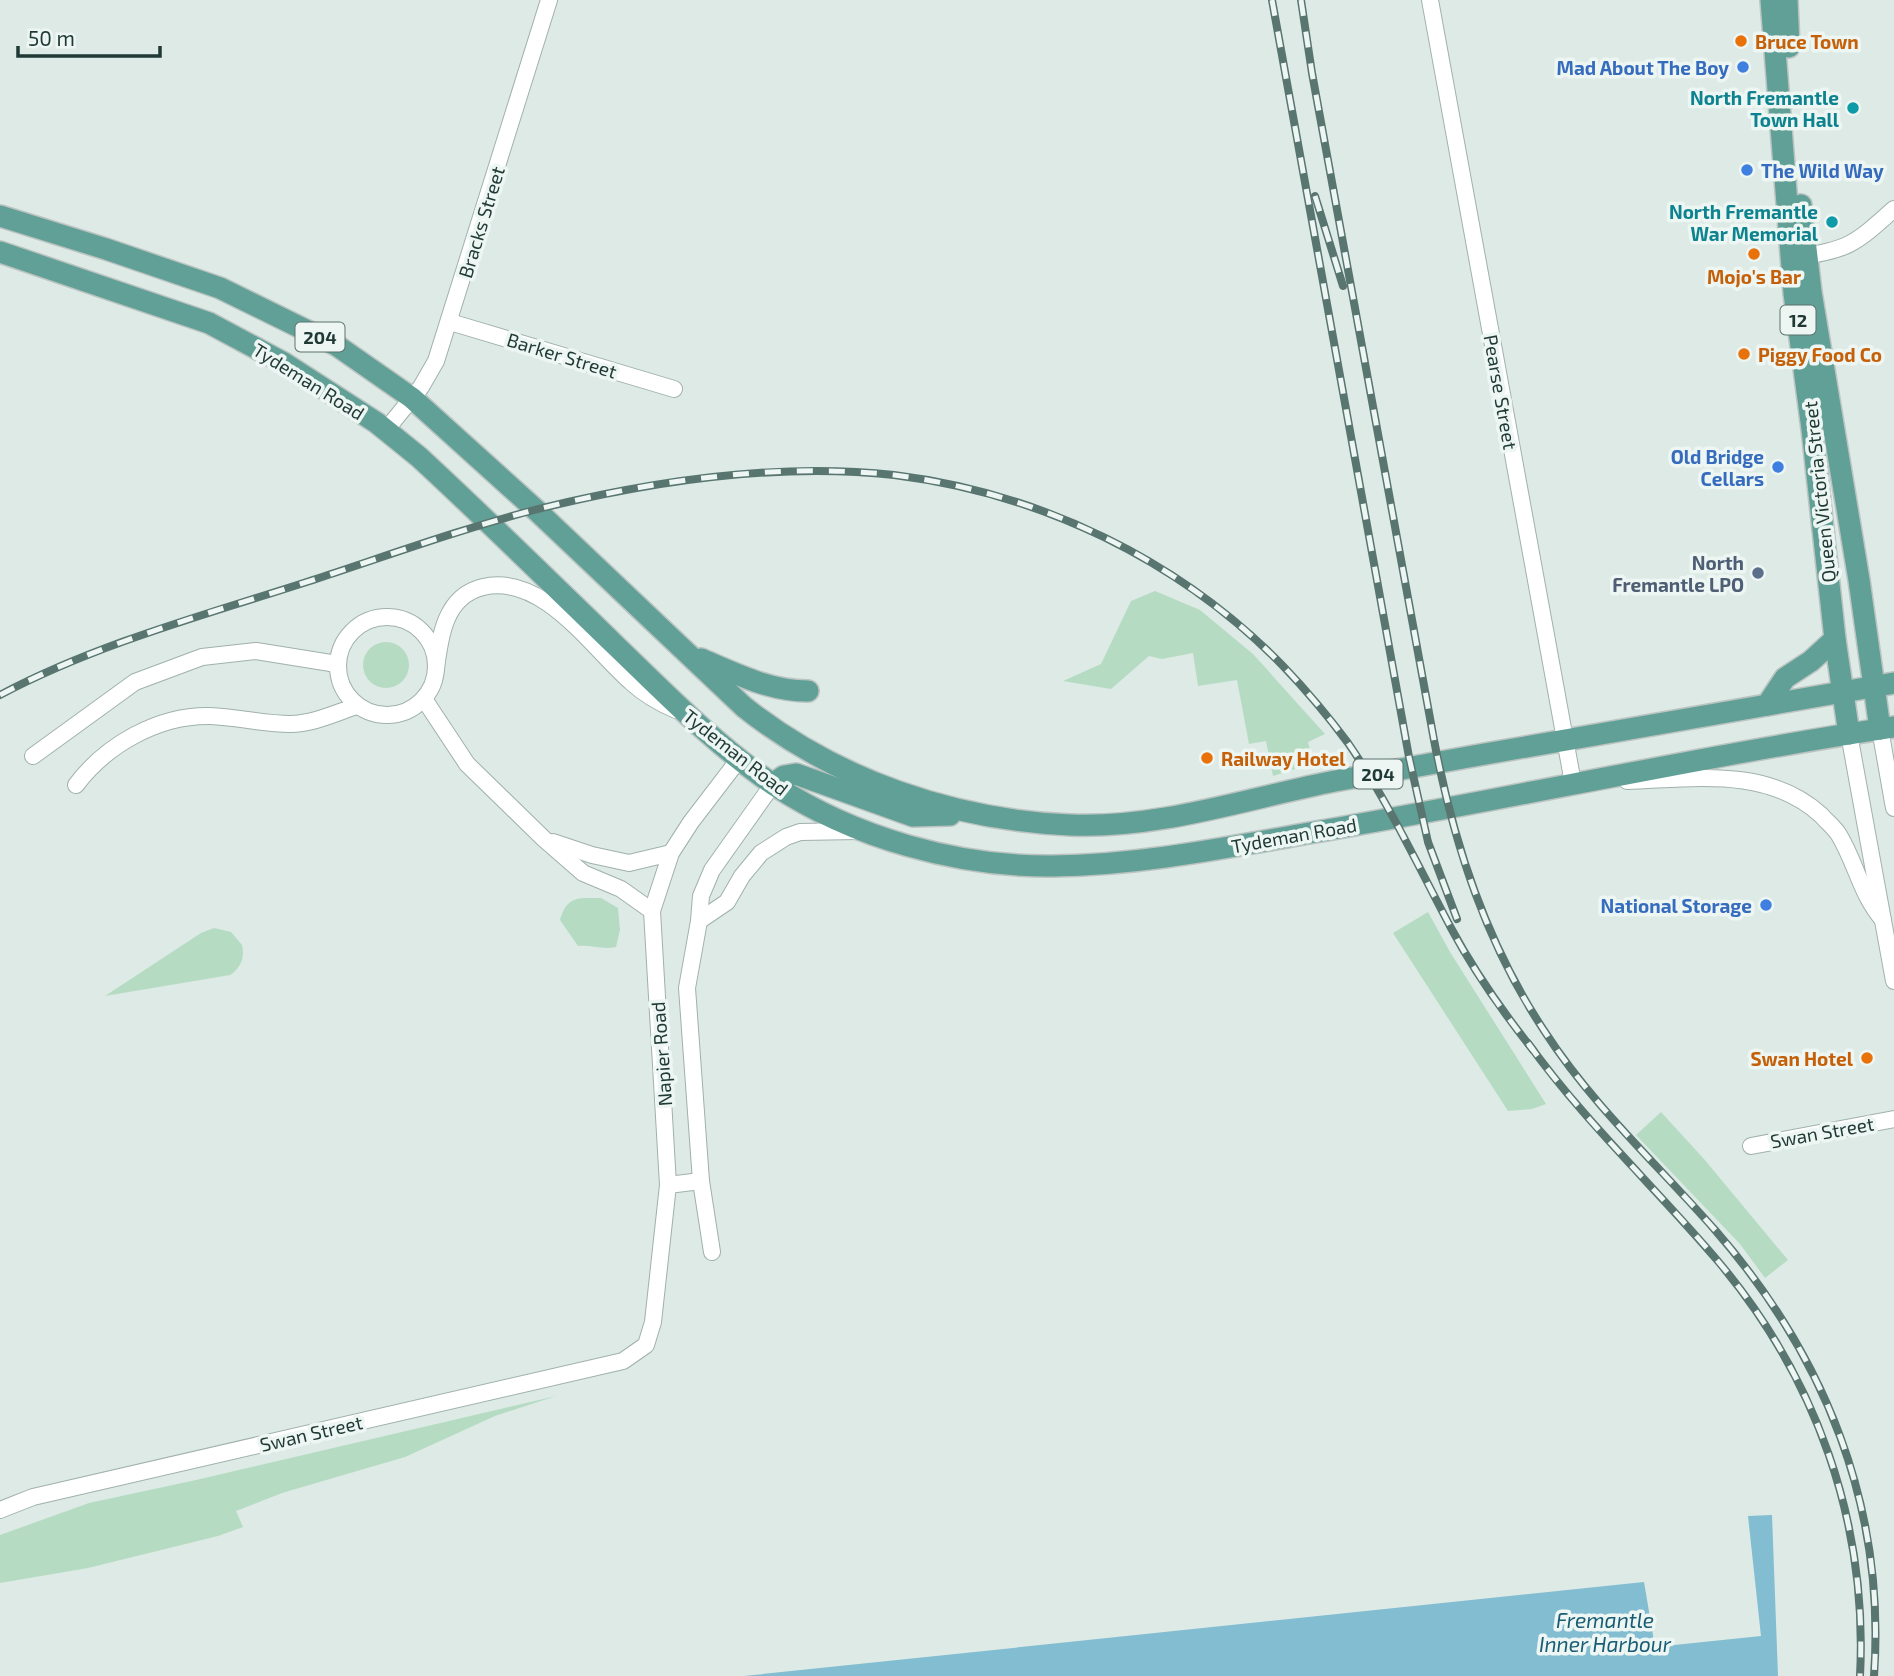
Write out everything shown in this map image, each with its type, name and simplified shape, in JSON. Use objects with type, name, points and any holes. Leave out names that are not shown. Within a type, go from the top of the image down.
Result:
[{"type":"main road","name":"Queen Victoria Street","points":[[1771,0],[1799,257],[1835,639],[1849,734]]},
{"type":"main road","name":"Queen Victoria Street","points":[[1787,0],[1799,257],[1859,580],[1884,685],[1887,728]]},
{"type":"main road","name":"Tydeman Road","points":[[0,216],[106,248],[220,288],[336,345],[412,398],[536,510],[744,707],[800,746],[835,764],[892,789],[980,815],[1073,825],[1135,821],[1184,814],[1333,782],[1884,685]]},
{"type":"main road","name":"Tydeman Road","points":[[0,252],[209,323],[284,363],[386,430],[419,457],[688,716],[773,784],[864,831],[937,853],[976,860],[1052,866],[1173,856],[1887,728]]},
{"type":"main road","points":[[1767,705],[1785,678],[1811,661],[1835,639]]},
{"type":"main road","points":[[687,653],[747,679],[787,691],[808,691]]},
{"type":"main road","points":[[773,784],[784,776],[796,774],[914,816],[980,815]]},
{"type":"street","name":"Bracks Street","points":[[386,430],[429,375],[450,321],[549,0]]},
{"type":"street","name":"Pearse Street","points":[[1430,0],[1573,783]]},
{"type":"street","points":[[1799,257],[1850,245],[1894,209]]},
{"type":"street","name":"Barker Street","points":[[450,321],[674,389]]},
{"type":"street","points":[[436,669],[431,644],[421,630],[406,621],[389,617],[364,622],[351,633],[341,647],[337,664],[340,684],[357,706],[374,714],[392,716],[410,710],[424,699],[434,682],[444,623],[458,601],[479,589],[505,586],[520,589],[558,611],[643,692],[688,716]]},
{"type":"street","points":[[33,756],[135,682],[202,657],[256,651],[337,664]]},
{"type":"street","points":[[424,699],[467,764],[544,839],[583,873],[621,889],[652,911]]},
{"type":"street","points":[[76,785],[89,768],[119,745],[143,730],[174,720],[206,716],[291,724],[308,722],[357,706]]},
{"type":"street","name":"Queen Victoria Street","points":[[1887,728],[1894,808]]},
{"type":"street","name":"Queen Victoria Street","points":[[1849,734],[1894,981]]},
{"type":"street","name":"Napier Road","points":[[623,1362],[646,1345],[653,1322],[668,1185],[652,911],[671,853],[740,758]]},
{"type":"street","points":[[1573,783],[1731,777],[1775,787],[1799,798],[1837,832],[1854,864],[1864,894],[1883,919]]},
{"type":"street","name":"Napier Road","points":[[712,1252],[701,1181],[687,988],[701,896],[712,870],[773,784]]},
{"type":"street","points":[[699,921],[727,902],[742,876],[761,853],[786,837],[800,832],[864,831]]},
{"type":"street","points":[[544,839],[592,855],[629,863],[671,853]]},
{"type":"street","name":"Swan Street","points":[[1751,1146],[1894,1119]]},
{"type":"street","points":[[668,1185],[701,1181]]},
{"type":"street","name":"Swan Street","points":[[0,1510],[33,1497],[623,1362]]},
{"type":"green space","points":[[1155,591],[1200,610],[1253,654],[1325,734],[1308,742],[1313,763],[1273,776],[1266,741],[1249,744],[1237,680],[1198,686],[1193,653],[1162,659],[1149,656],[1111,689],[1063,681],[1101,664],[1131,601]]},
{"type":"green space","points":[[386,642],[402,649],[409,665],[402,681],[386,688],[370,681],[363,665],[370,649]]},
{"type":"green space","points":[[601,898],[618,908],[620,930],[616,947],[578,946],[560,920],[563,912],[570,902],[575,900]]},
{"type":"green space","points":[[1428,912],[1450,952],[1546,1104],[1532,1109],[1508,1111],[1393,933]]},
{"type":"green space","points":[[214,928],[231,932],[242,945],[241,962],[230,975],[105,996],[201,933]]},
{"type":"green space","points":[[1661,1112],[1788,1260],[1765,1278],[1740,1244],[1636,1135]]},
{"type":"green space","points":[[556,1396],[495,1416],[405,1457],[282,1493],[236,1511],[243,1527],[218,1536],[88,1568],[0,1583],[0,1535],[89,1503]]},
{"type":"water","name":"Fremantle Inner Harbour","points":[[1772,1515],[1778,1676],[744,1676],[1644,1582],[1655,1647],[1761,1636],[1748,1516]]},
{"type":"railway","points":[[1272,0],[1409,757],[1428,842],[1457,919]]},
{"type":"railway","points":[[1301,0],[1434,740],[1462,855],[1489,928],[1524,998],[1545,1032],[1605,1110],[1715,1230],[1754,1278],[1788,1329],[1817,1382],[1840,1437],[1858,1494],[1870,1553],[1875,1613],[1874,1676]]},
{"type":"railway","points":[[1315,196],[1343,286]]},
{"type":"railway","points":[[0,695],[77,659],[157,630],[510,516],[581,499],[715,477],[805,471],[894,475],[948,484],[1054,515],[1153,564],[1199,594],[1243,628],[1283,666],[1333,723],[1363,765],[1469,960],[1499,1006],[1533,1050]]},
{"type":"railway","points":[[1528,1043],[1572,1100],[1717,1260],[1752,1305],[1808,1402],[1829,1454],[1855,1562],[1860,1619],[1860,1676]]},
{"type":"place","name":"Bruce Town","points":[[1741,41]]},
{"type":"place","name":"Mad About The Boy","points":[[1743,67]]},
{"type":"place","name":"North Fremantle Town Hall","points":[[1853,108]]},
{"type":"place","name":"The Wild Way","points":[[1747,170]]},
{"type":"place","name":"North Fremantle War Memorial","points":[[1832,222]]},
{"type":"place","name":"Mojo's Bar","points":[[1754,254]]},
{"type":"place","name":"Piggy Food Co","points":[[1744,354]]},
{"type":"place","name":"Old Bridge Cellars","points":[[1778,467]]},
{"type":"place","name":"North Fremantle LPO","points":[[1758,573]]},
{"type":"place","name":"Railway Hotel","points":[[1207,758]]},
{"type":"place","name":"National Storage","points":[[1766,905]]},
{"type":"place","name":"Swan Hotel","points":[[1867,1058]]}]
